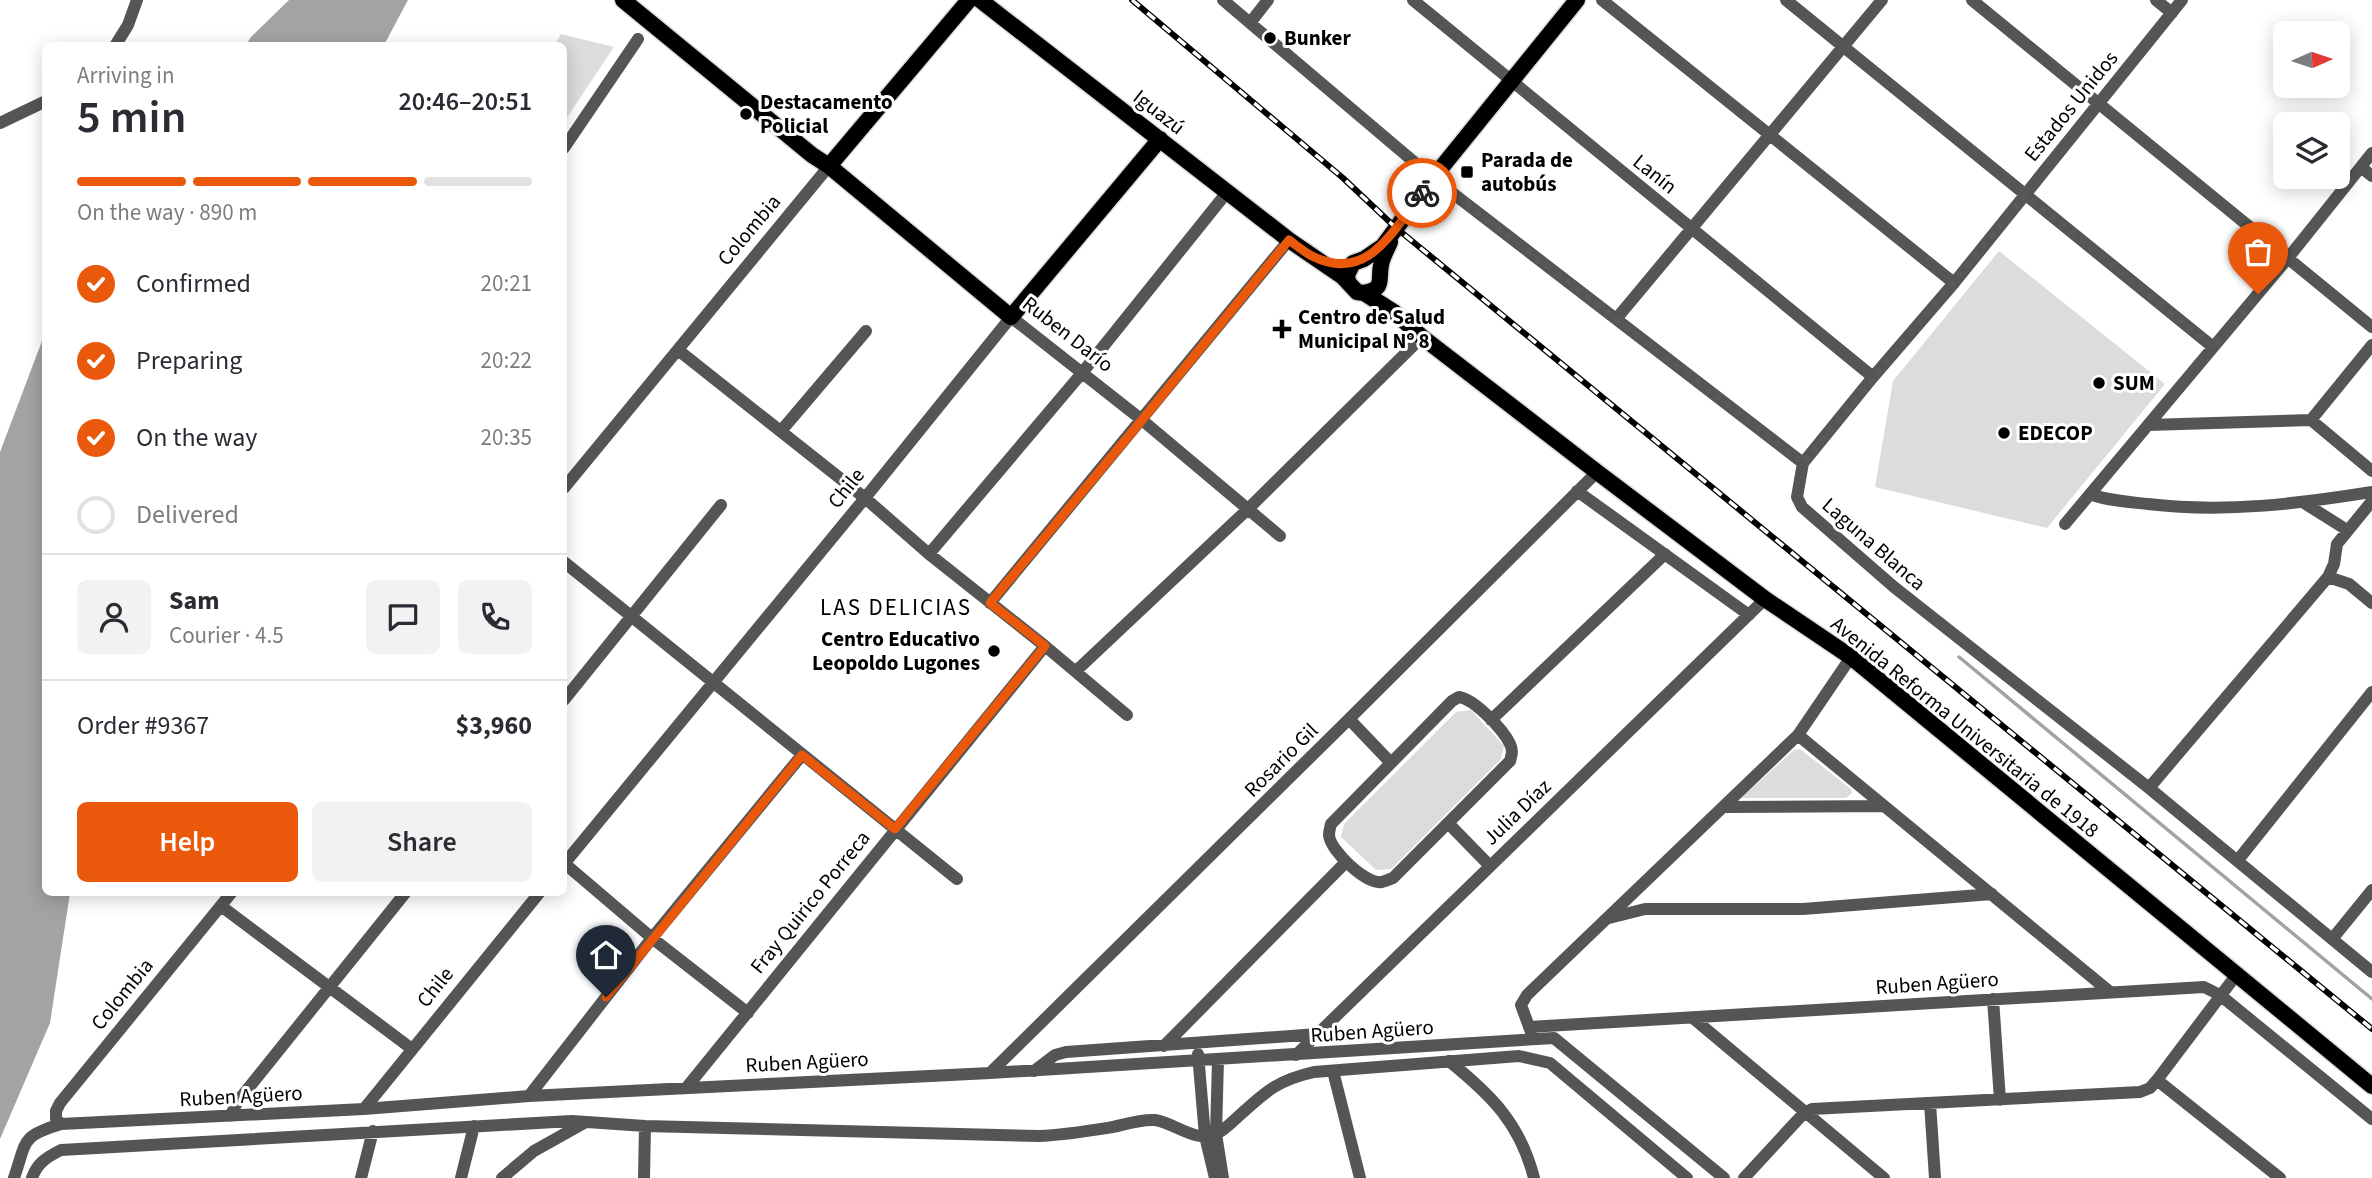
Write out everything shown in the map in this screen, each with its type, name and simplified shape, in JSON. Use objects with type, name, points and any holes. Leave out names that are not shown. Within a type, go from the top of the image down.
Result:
[{"type":"main road","name":"Ruben Darío","points":[[622,0],[1011,317]]},
{"type":"main road","name":"Ruben Darío","points":[[639,0],[815,150],[829,166]]},
{"type":"main road","name":"Colombia","points":[[829,166],[969,0]]},
{"type":"main road","name":"Iguazú","points":[[980,0],[1289,240],[1348,281]]},
{"type":"main road","points":[[1422,337],[1394,312],[1364,293],[1357,292],[1348,281],[1348,275],[1358,261],[1383,246],[1433,178],[1577,0]]},
{"type":"main road","name":"Chile","points":[[1011,317],[1160,139]]},
{"type":"main road","points":[[1364,293],[1377,288],[1395,227]]},
{"type":"main road","name":"Iguazú","points":[[1312,257],[1339,263],[1358,261]]},
{"type":"main road","points":[[1358,261],[1376,263],[1386,299],[1394,312]]},
{"type":"main road","name":"Avenida Reforma Universitaria de 1918","points":[[1422,337],[1765,599],[1851,657],[2372,1086]]},
{"type":"street","points":[[117,42],[128,25],[137,0]]},
{"type":"street","points":[[1223,0],[1433,178],[1803,463]]},
{"type":"street","points":[[1250,23],[1268,0]]},
{"type":"street","name":"Lanín","points":[[1413,0],[1873,377]]},
{"type":"street","points":[[1602,0],[1954,283]]},
{"type":"street","points":[[1786,0],[2213,347]]},
{"type":"street","points":[[1617,318],[1882,0]]},
{"type":"street","points":[[1972,0],[2372,327]]},
{"type":"street","points":[[2156,0],[2172,13]]},
{"type":"street","name":"Estados Unidos","points":[[1803,463],[1954,283],[2182,0]]},
{"type":"street","points":[[567,144],[639,39]]},
{"type":"street","points":[[0,123],[42,103]]},
{"type":"street","points":[[2065,524],[2288,258],[2372,153]]},
{"type":"street","name":"Colombia","points":[[567,484],[829,166]]},
{"type":"street","points":[[2361,167],[2372,176]]},
{"type":"street","points":[[929,554],[1082,373],[1228,191]]},
{"type":"street","points":[[990,603],[1289,240]]},
{"type":"street","name":"Ruben Darío","points":[[1011,317],[1142,420],[1280,536]]},
{"type":"street","name":"Chile","points":[[567,860],[1011,317]]},
{"type":"street","points":[[781,431],[866,331]]},
{"type":"street","points":[[1076,671],[1247,510],[1422,337]]},
{"type":"street","points":[[2311,420],[2372,345]]},
{"type":"street","points":[[678,349],[865,498],[929,554],[1127,715]]},
{"type":"street","points":[[2148,425],[2311,420],[2372,471]]},
{"type":"street","name":"Laguna Blanca","points":[[1803,463],[1797,497],[1802,507],[1894,587],[2150,788],[2370,969]]},
{"type":"street","name":"Rosario Gil","points":[[990,1073],[1597,472]]},
{"type":"street","points":[[1577,491],[1749,615]]},
{"type":"street","points":[[2090,494],[2103,499],[2173,507],[2250,508],[2372,492]]},
{"type":"street","points":[[2150,788],[2328,577],[2334,564],[2337,544],[2372,501]]},
{"type":"street","points":[[2304,503],[2347,530]]},
{"type":"street","points":[[567,696],[721,505]]},
{"type":"street","points":[[1491,720],[1665,554]]},
{"type":"street","points":[[567,564],[957,879]]},
{"type":"street","points":[[2328,577],[2349,584],[2372,603]]},
{"type":"street","name":"Julia Díaz","points":[[1296,1055],[1765,599]]},
{"type":"street","name":"Fray Quirico Porreca","points":[[687,1087],[1045,646]]},
{"type":"street","points":[[1532,1033],[1521,1005],[1527,995],[1798,735],[1851,657]]},
{"type":"street","points":[[2238,860],[2372,692]]},
{"type":"street","points":[[1459,697],[1468,698],[1491,720],[1509,741],[1512,751],[1510,761],[1393,878],[1381,883],[1368,879],[1346,862],[1333,846],[1329,836],[1331,824],[1390,762],[1459,697]]},
{"type":"street","points":[[1349,719],[1390,762]]},
{"type":"street","points":[[1798,735],[2110,992]]},
{"type":"street","points":[[528,1096],[652,938],[802,755]]},
{"type":"street","points":[[1723,807],[1884,806]]},
{"type":"street","points":[[1448,823],[1489,866]]},
{"type":"street","points":[[1145,1064],[1346,862]]},
{"type":"street","points":[[567,867],[748,1013]]},
{"type":"street","points":[[2333,938],[2372,890]]},
{"type":"street","points":[[1608,919],[1645,909],[1803,909],[1992,894]]},
{"type":"street","name":"Colombia","points":[[61,1124],[56,1119],[60,1103],[229,896]]},
{"type":"street","points":[[230,1116],[238,1101],[403,896]]},
{"type":"street","name":"Chile","points":[[364,1110],[537,896]]},
{"type":"street","points":[[221,905],[412,1049]]},
{"type":"street","points":[[1744,1178],[1804,1113],[1812,1109],[2140,1092],[2150,1088],[2236,974]]},
{"type":"street","name":"Ruben Agüero","points":[[61,1124],[364,1110],[528,1096],[1296,1055],[1532,1033],[1573,1023],[1694,1019],[2204,987],[2220,996]]},
{"type":"street","points":[[2220,996],[2372,1119]]},
{"type":"street","points":[[1993,999],[2000,1100]]},
{"type":"street","points":[[1694,1019],[1884,1178]]},
{"type":"street","name":"Ruben Agüero","points":[[1532,1033],[1554,1038],[1724,1178]]},
{"type":"street","points":[[1034,1070],[1055,1055],[1066,1052],[1318,1034]]},
{"type":"street","points":[[1198,1042],[1215,1178]]},
{"type":"street","points":[[32,1178],[35,1169],[46,1157],[61,1150],[572,1121],[584,1124],[645,1126],[1047,1136],[1151,1120],[1165,1122],[1188,1133],[1210,1135],[1279,1082],[1292,1077],[1333,1071],[1518,1056],[1550,1063],[1687,1178]]},
{"type":"street","points":[[1218,1060],[1210,1135],[1223,1178]]},
{"type":"street","points":[[1449,1061],[1499,1106],[1520,1140],[1534,1178]]},
{"type":"street","points":[[1333,1071],[1360,1178]]},
{"type":"street","points":[[2157,1080],[2280,1178]]},
{"type":"street","points":[[1930,1103],[1935,1178]]},
{"type":"street","points":[[13,1178],[27,1140],[32,1134],[61,1124]]},
{"type":"street","points":[[502,1178],[534,1151],[584,1124]]},
{"type":"street","points":[[461,1178],[474,1126]]},
{"type":"street","points":[[644,1178],[645,1126]]},
{"type":"street","points":[[361,1178],[373,1131]]},
{"type":"shaded area","points":[[289,0],[408,0],[386,42],[248,42]]},
{"type":"shaded area","points":[[561,34],[614,47],[567,118],[567,42],[556,42]]},
{"type":"shaded area","name":"EDECOP","points":[[1999,251],[2165,384],[2047,528],[1875,487],[1893,381]]},
{"type":"shaded area","points":[[42,341],[42,896],[70,896],[50,1023],[0,1139],[0,452]]},
{"type":"shaded area","points":[[1471,710],[1504,746],[1501,759],[1391,869],[1376,870],[1341,837],[1344,824],[1456,712]]},
{"type":"shaded area","points":[[1800,749],[1851,789],[1852,793],[1846,798],[1741,798],[1794,750]]},
{"type":"waterway","points":[[1959,657],[2372,999]]},
{"type":"railway","points":[[1132,0],[1343,178],[1395,227],[2372,1029]]},
{"type":"way so far","points":[[1422,193],[1433,178],[1803,463],[2025,195],[2213,347],[2258,294]]},
{"type":"place","name":"Bunker","points":[[1270,38]]},
{"type":"place","name":"Destacamento Policial","points":[[746,114]]},
{"type":"place","name":"Parada de autobús","points":[[1467,172]]},
{"type":"place","name":"Centro de Salud Municipal Nº 8","points":[[1282,329]]},
{"type":"place","name":"SUM","points":[[2099,383]]},
{"type":"place","name":"EDECOP","points":[[2004,433]]},
{"type":"place","name":"Centro Educativo Leopoldo Lugones","points":[[994,651]]},
{"type":"district","name":"LAS DELICIAS","points":[[896,607]]},
{"type":"route","points":[[606,997],[802,755],[895,829],[1045,646],[990,603],[1289,240],[1312,257],[1353,264],[1383,246],[1422,193]]}]
